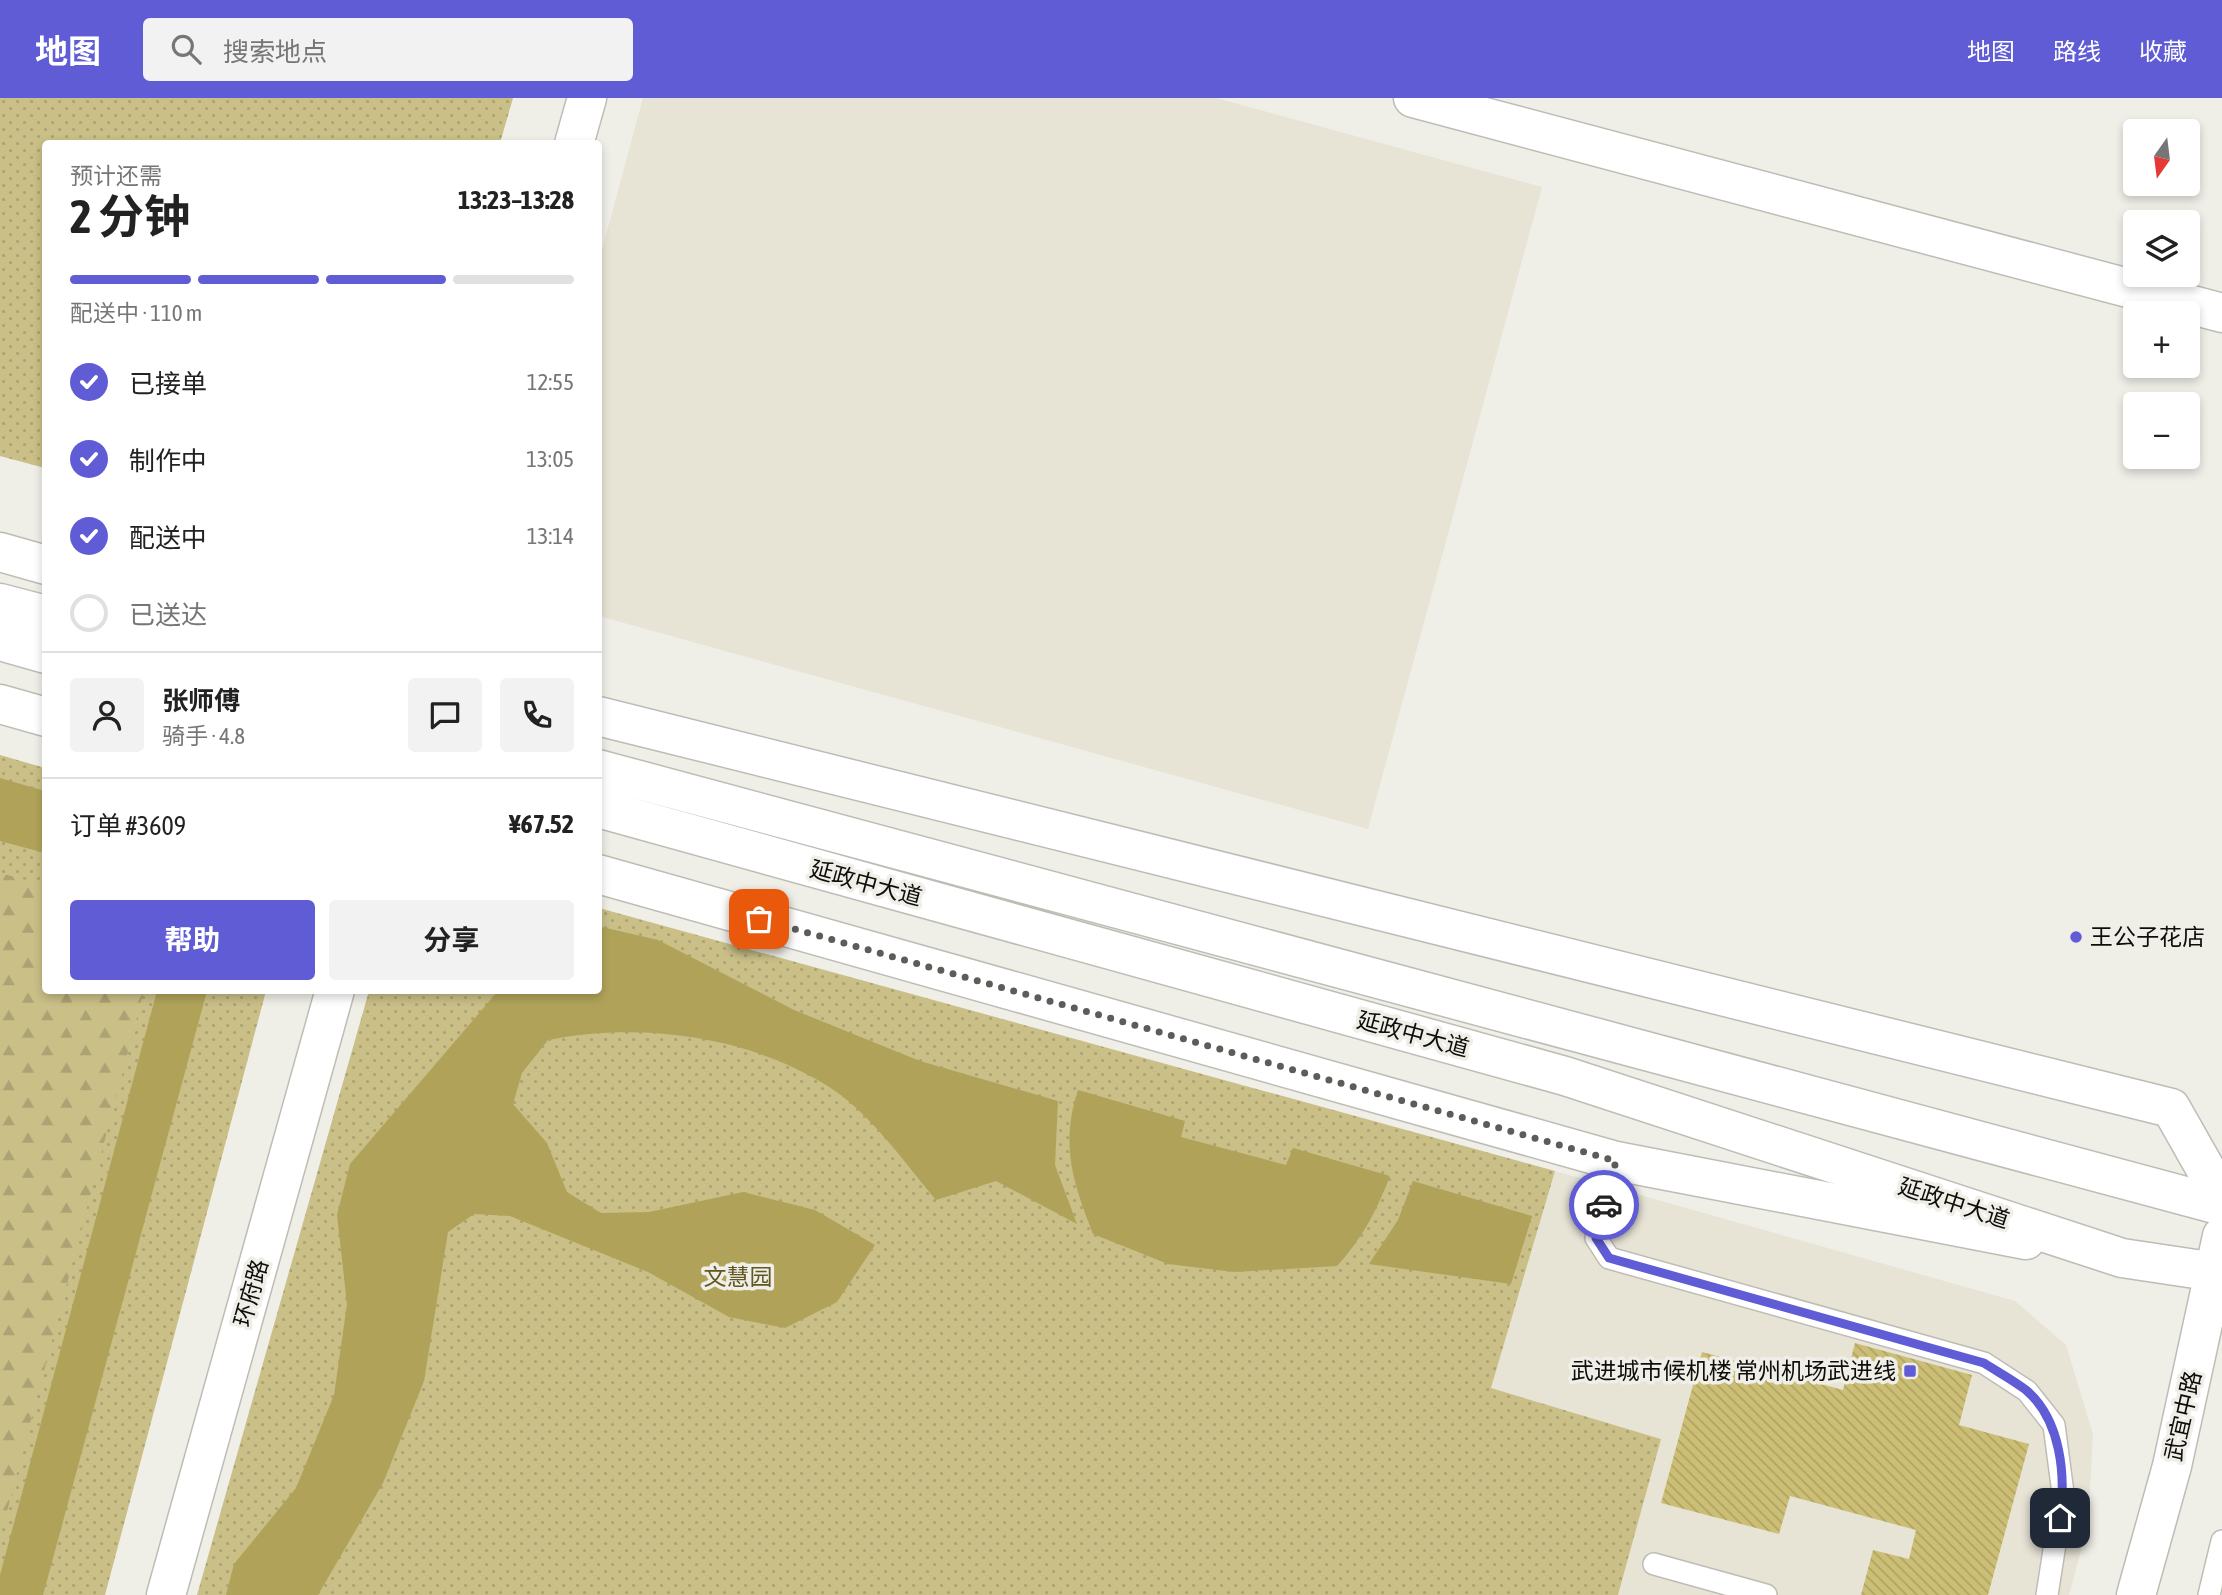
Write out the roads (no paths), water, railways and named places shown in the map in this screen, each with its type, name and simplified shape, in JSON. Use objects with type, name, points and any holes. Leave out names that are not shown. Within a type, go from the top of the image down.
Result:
[{"type":"street","points":[[575,140],[587,98]]},
{"type":"street","points":[[1413,98],[1476,106],[2222,313]]},
{"type":"street","points":[[0,552],[42,564]]},
{"type":"street","points":[[0,603],[42,614]]},
{"type":"street","points":[[0,641],[42,653]]},
{"type":"street","points":[[0,704],[42,716]]},
{"type":"street","points":[[602,717],[2171,1108],[2222,1198]]},
{"type":"street","name":"延政中大道","points":[[602,770],[2222,1206]]},
{"type":"street","name":"延政中大道","points":[[602,809],[1564,1076],[2122,1258],[2220,1260]]},
{"type":"street","points":[[602,875],[1616,1161],[2122,1258]]},
{"type":"street","name":"环府路","points":[[166,1595],[334,994]]},
{"type":"street","name":"武宜中路","points":[[2136,1595],[2172,1466],[2220,1260]]},
{"type":"lane","points":[[1616,1161],[1596,1238],[1609,1258],[1984,1363],[2027,1391],[2054,1425],[2063,1493],[2047,1595]]},
{"type":"lane","points":[[2209,1595],[2222,1541]]},
{"type":"lane","points":[[1654,1564],[1766,1595]]},
{"type":"place","name":"王公子花店","points":[[2076,937]]},
{"type":"place","name":"武进城市候机楼 常州机场武进线","points":[[1910,1371]]},
{"type":"park label","name":"文慧园","points":[[738,1277]]}]
